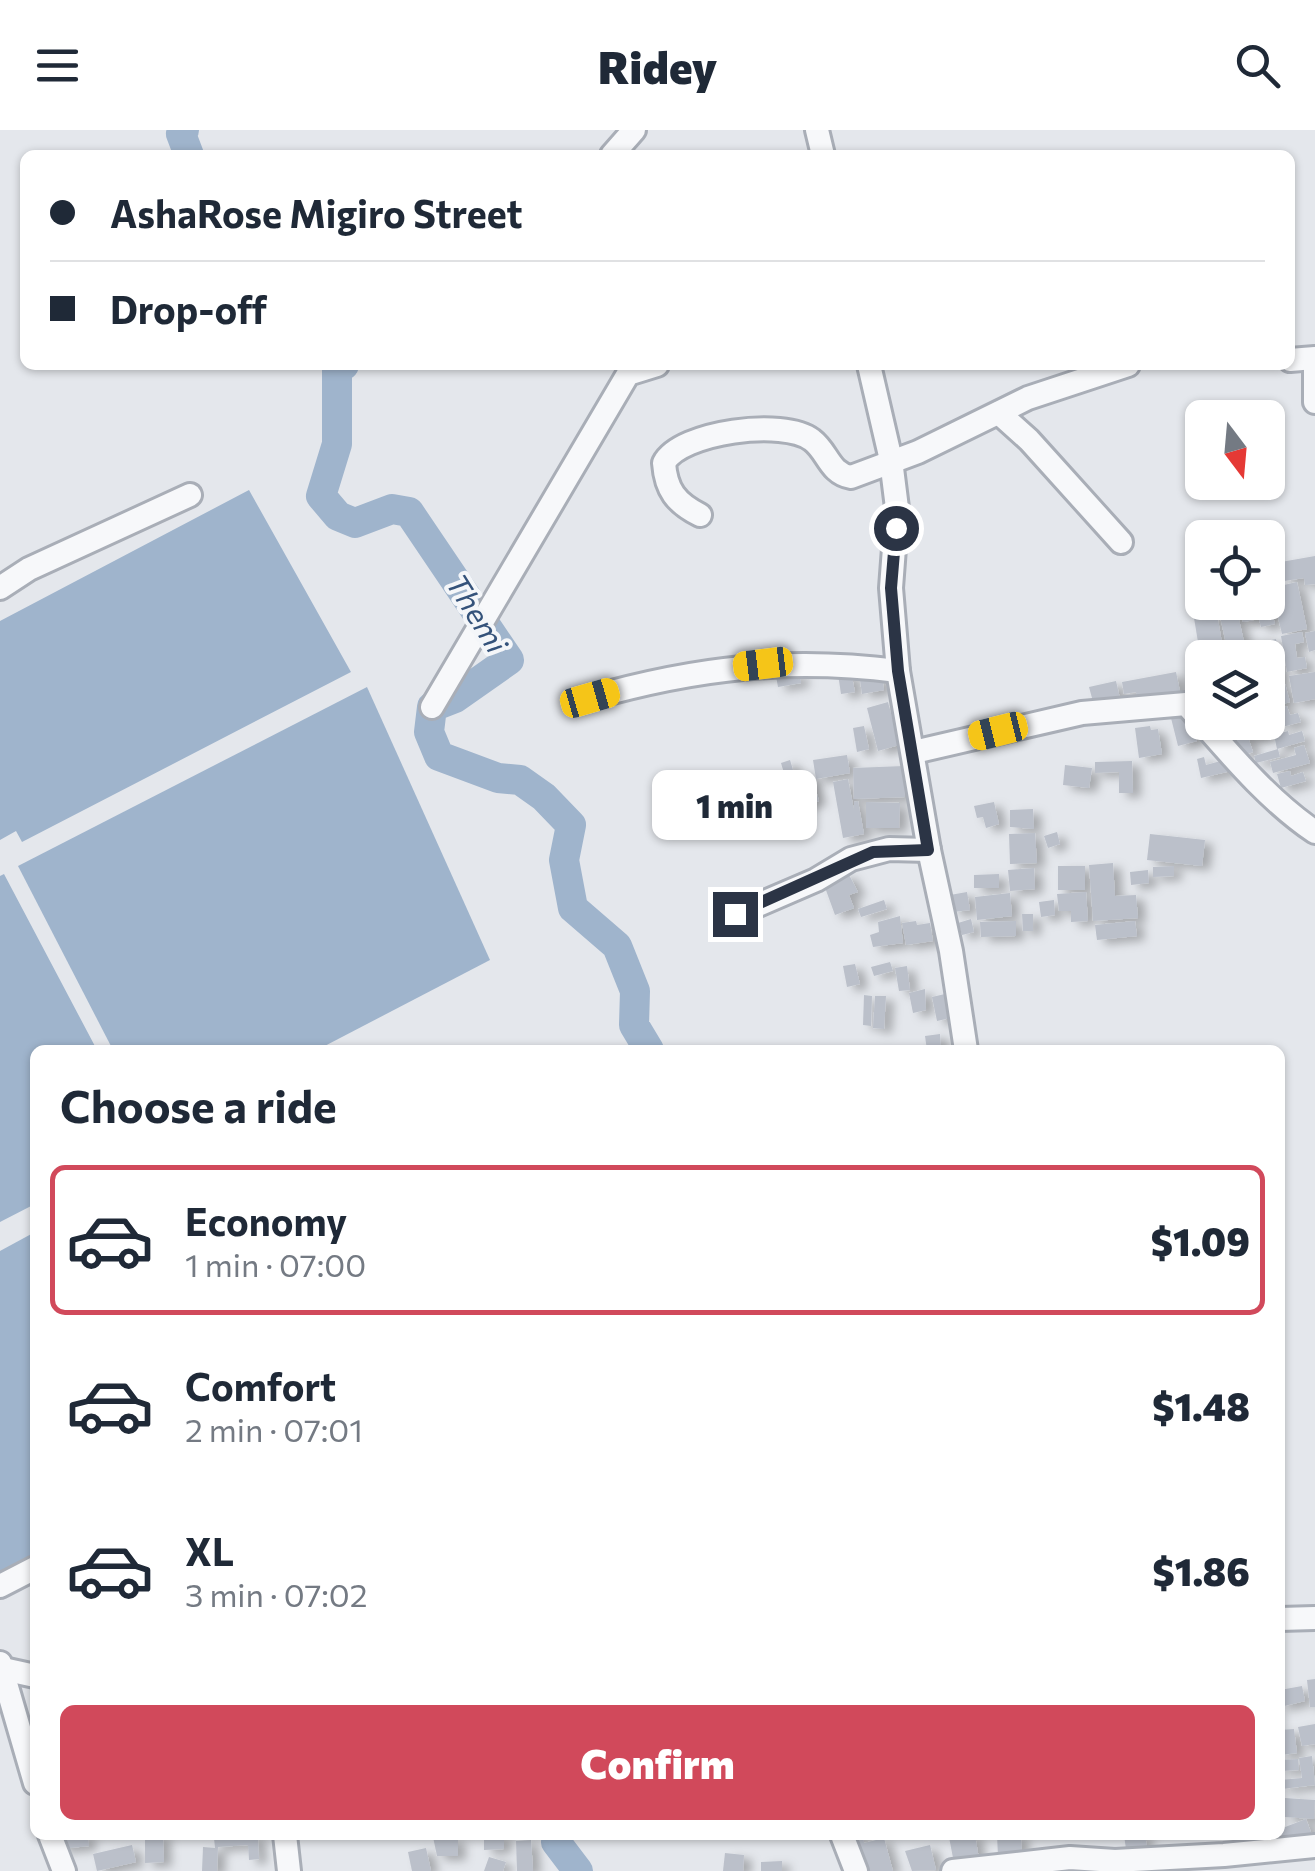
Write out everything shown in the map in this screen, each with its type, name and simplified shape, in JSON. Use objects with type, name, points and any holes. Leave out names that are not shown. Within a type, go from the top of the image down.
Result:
[{"type":"street","points":[[616,150],[634,130]]},
{"type":"street","points":[[1315,361],[1315,402]]},
{"type":"street","points":[[432,707],[628,374],[641,370]]},
{"type":"street","points":[[870,370],[891,460],[896,508],[891,588],[898,671],[928,850],[952,951],[965,1045]]},
{"type":"street","points":[[700,515],[681,506],[665,477],[668,454],[691,444],[747,429],[775,428],[797,432],[814,441],[841,475],[863,475],[1028,398],[1113,370]]},
{"type":"street","points":[[999,413],[1029,440],[1121,542]]},
{"type":"street","points":[[0,588],[29,569],[190,496]]},
{"type":"street","points":[[590,698],[666,680],[763,664],[822,663],[898,671]]},
{"type":"street","points":[[914,752],[1082,713],[1186,704],[1230,757],[1293,817],[1315,832]]},
{"type":"street","points":[[735,914],[873,852],[928,850]]},
{"type":"street","points":[[0,1586],[30,1571]]},
{"type":"street","points":[[1285,1618],[1315,1618]]},
{"type":"street","points":[[2,1666],[30,1674]]},
{"type":"street","points":[[2,1666],[30,1765]]},
{"type":"street","points":[[52,1840],[64,1871]]},
{"type":"street","points":[[285,1840],[288,1871]]},
{"type":"street","points":[[844,1840],[856,1871]]},
{"type":"street","points":[[953,1871],[1070,1858],[1115,1861],[1224,1856],[1315,1846]]},
{"type":"water","points":[[249,490],[351,672],[22,842],[16,831],[0,840],[0,621]]},
{"type":"water","points":[[367,687],[490,960],[327,1045],[110,1045],[18,866]]},
{"type":"water","points":[[4,874],[94,1045],[30,1045],[30,1207],[0,1222],[0,876]]},
{"type":"water","points":[[30,1235],[30,1559],[0,1574],[0,1251]]},
{"type":"building","points":[[1315,556],[1315,584],[1305,585],[1304,578],[1285,581],[1285,561]]},
{"type":"building","points":[[1297,582],[1307,629],[1282,634],[1279,620],[1285,620],[1285,585]]},
{"type":"building","points":[[1194,620],[1218,620],[1221,640],[1198,640]]},
{"type":"building","points":[[1221,620],[1239,620],[1244,640],[1225,640]]},
{"type":"building","points":[[1259,620],[1274,620],[1275,624],[1261,627]]},
{"type":"building","points":[[1315,631],[1315,650],[1309,652],[1305,633]]},
{"type":"building","points":[[1302,632],[1304,642],[1295,644],[1297,658],[1305,657],[1307,668],[1287,672],[1285,640],[1281,636]]},
{"type":"building","points":[[800,672],[801,683],[778,687],[776,676]]},
{"type":"building","points":[[851,672],[855,692],[841,694],[838,674]]},
{"type":"building","points":[[1176,672],[1181,696],[1138,704],[1136,692],[1124,694],[1122,682]]},
{"type":"building","points":[[1315,672],[1315,699],[1294,703],[1289,676]]},
{"type":"building","points":[[859,673],[882,677],[884,690],[862,694]]},
{"type":"building","points":[[1116,681],[1121,703],[1095,709],[1089,687]]},
{"type":"building","points":[[888,702],[899,745],[878,751],[867,708]]},
{"type":"building","points":[[1285,707],[1290,715],[1298,713],[1301,722],[1285,726]]},
{"type":"building","points":[[1185,714],[1185,740],[1197,741],[1178,746],[1171,718]]},
{"type":"building","points":[[864,726],[869,749],[857,752],[853,728]]},
{"type":"building","points":[[1150,726],[1151,730],[1158,729],[1162,754],[1139,758],[1135,728]]},
{"type":"building","points":[[1302,731],[1305,741],[1277,749],[1275,740],[1285,740],[1285,732],[1289,735]]},
{"type":"building","points":[[1237,740],[1249,740],[1253,752],[1242,756]]},
{"type":"building","points":[[1304,745],[1310,763],[1273,773],[1270,762],[1296,755],[1294,748]]},
{"type":"building","points":[[1278,749],[1280,757],[1256,763],[1254,756]]},
{"type":"building","points":[[847,755],[850,773],[816,779],[813,760]]},
{"type":"building","points":[[1204,757],[1206,765],[1228,759],[1231,771],[1201,778],[1197,759]]},
{"type":"building","points":[[790,760],[796,780],[787,783],[781,763]]},
{"type":"building","points":[[1132,761],[1133,793],[1119,793],[1119,772],[1095,773],[1095,762]]},
{"type":"building","points":[[1065,765],[1092,768],[1089,788],[1063,785]]},
{"type":"building","points":[[904,766],[905,797],[854,799],[853,768]]},
{"type":"building","points":[[1290,771],[1291,776],[1303,772],[1306,781],[1281,788],[1277,774]]},
{"type":"building","points":[[811,773],[819,801],[801,806],[798,796],[804,794],[799,776]]},
{"type":"building","points":[[848,779],[854,810],[854,802],[858,801],[864,834],[843,838],[833,782]]},
{"type":"building","points":[[866,802],[900,803],[899,828],[866,828]]},
{"type":"building","points":[[994,802],[999,824],[986,828],[983,817],[977,818],[974,806]]},
{"type":"building","points":[[1033,809],[1034,829],[1010,827],[1010,810]]},
{"type":"building","points":[[1057,832],[1060,844],[1048,848],[1044,836]]},
{"type":"building","points":[[1035,833],[1037,863],[1010,864],[1009,834]]},
{"type":"building","points":[[1150,834],[1205,840],[1202,866],[1147,860]]},
{"type":"building","points":[[1113,863],[1115,896],[1136,895],[1138,918],[1093,921],[1089,865]]},
{"type":"building","points":[[1058,866],[1085,866],[1085,890],[1058,890]]},
{"type":"building","points":[[1174,866],[1174,876],[1153,877],[1153,867]]},
{"type":"building","points":[[1034,868],[1035,889],[1010,891],[1008,870]]},
{"type":"building","points":[[1148,870],[1149,883],[1131,885],[1130,872]]},
{"type":"building","points":[[848,873],[858,892],[849,895],[854,908],[835,915],[823,882]]},
{"type":"building","points":[[999,874],[999,888],[974,888],[974,875]]},
{"type":"building","points":[[967,892],[970,910],[953,912],[950,895]]},
{"type":"building","points":[[1086,892],[1088,921],[1071,922],[1071,911],[1059,911],[1057,894]]},
{"type":"building","points":[[1010,893],[1012,916],[977,920],[975,897]]},
{"type":"building","points":[[884,900],[887,909],[861,917],[858,909]]},
{"type":"building","points":[[1054,900],[1055,915],[1041,917],[1039,902]]},
{"type":"building","points":[[1022,914],[1033,914],[1033,931],[1023,931]]},
{"type":"building","points":[[900,916],[903,943],[873,947],[870,935],[879,932],[878,922]]},
{"type":"building","points":[[971,919],[974,932],[962,935],[958,923]]},
{"type":"building","points":[[916,921],[917,925],[930,923],[933,941],[906,945],[902,923]]},
{"type":"building","points":[[1016,921],[1016,936],[981,937],[980,922]]},
{"type":"building","points":[[1135,921],[1137,936],[1097,940],[1095,925]]},
{"type":"building","points":[[890,962],[893,971],[874,976],[871,967]]},
{"type":"building","points":[[855,964],[860,984],[847,987],[843,966]]},
{"type":"building","points":[[907,966],[910,990],[899,991],[895,968]]},
{"type":"building","points":[[925,989],[926,1010],[913,1013],[909,993]]},
{"type":"building","points":[[945,994],[950,1018],[937,1021],[932,997]]},
{"type":"building","points":[[864,995],[872,996],[871,1026],[863,1025]]},
{"type":"building","points":[[875,996],[886,996],[884,1029],[873,1028]]},
{"type":"building","points":[[940,1034],[941,1045],[926,1045],[925,1036]]},
{"type":"building","points":[[1315,1679],[1315,1707],[1310,1707],[1307,1680]]},
{"type":"building","points":[[1302,1686],[1305,1701],[1285,1706],[1285,1689]]},
{"type":"building","points":[[1315,1724],[1315,1744],[1302,1746],[1298,1727]]},
{"type":"building","points":[[1294,1729],[1297,1753],[1285,1754],[1285,1730]]},
{"type":"building","points":[[1312,1756],[1315,1785],[1285,1789],[1285,1780],[1302,1778],[1299,1758]]},
{"type":"building","points":[[1298,1759],[1299,1770],[1285,1771],[1285,1760]]},
{"type":"building","points":[[1285,1798],[1315,1800],[1314,1819],[1285,1817]]},
{"type":"building","points":[[1306,1819],[1312,1835],[1285,1845],[1285,1827]]},
{"type":"building","points":[[59,1840],[88,1840],[89,1846],[60,1849]]},
{"type":"building","points":[[145,1840],[163,1840],[164,1862],[145,1863]]},
{"type":"building","points":[[214,1840],[258,1840],[259,1859],[249,1860],[248,1845],[218,1847],[217,1871],[202,1871],[203,1847],[215,1848]]},
{"type":"building","points":[[434,1840],[458,1840],[458,1856],[437,1856]]},
{"type":"building","points":[[484,1840],[504,1840],[504,1849],[484,1850]]},
{"type":"building","points":[[531,1840],[533,1871],[517,1871],[516,1841]]},
{"type":"building","points":[[839,1840],[885,1840],[893,1871],[865,1871],[858,1844],[840,1847]]},
{"type":"building","points":[[950,1840],[976,1840],[979,1859],[954,1863]]},
{"type":"building","points":[[997,1840],[1021,1840],[1022,1855],[998,1856]]},
{"type":"building","points":[[1125,1840],[1146,1840],[1148,1853],[1127,1856]]},
{"type":"building","points":[[132,1845],[136,1862],[97,1871],[93,1854]]},
{"type":"building","points":[[930,1845],[936,1870],[912,1871],[905,1851]]},
{"type":"building","points":[[426,1848],[431,1871],[412,1871],[408,1852]]},
{"type":"building","points":[[725,1853],[744,1855],[743,1871],[723,1871]]},
{"type":"building","points":[[489,1857],[506,1862],[503,1871],[484,1871]]},
{"type":"building","points":[[782,1861],[782,1871],[761,1871],[761,1862]]},
{"type":"waterway","name":"Themi","points":[[184,130],[181,134],[187,150]]},
{"type":"waterway","name":"Themi","points":[[337,370],[337,444],[321,496],[338,516],[355,523],[392,509],[409,512],[509,660],[455,698],[432,707],[429,732],[439,756],[498,778],[520,780],[544,797],[571,825],[564,860],[573,908],[617,946],[635,991],[634,1025],[646,1045]]},
{"type":"waterway","name":"Themi","points":[[557,1840],[578,1871]]},
{"type":"route","points":[[735,914],[873,852],[928,850],[898,671],[891,588],[896,528]]}]
